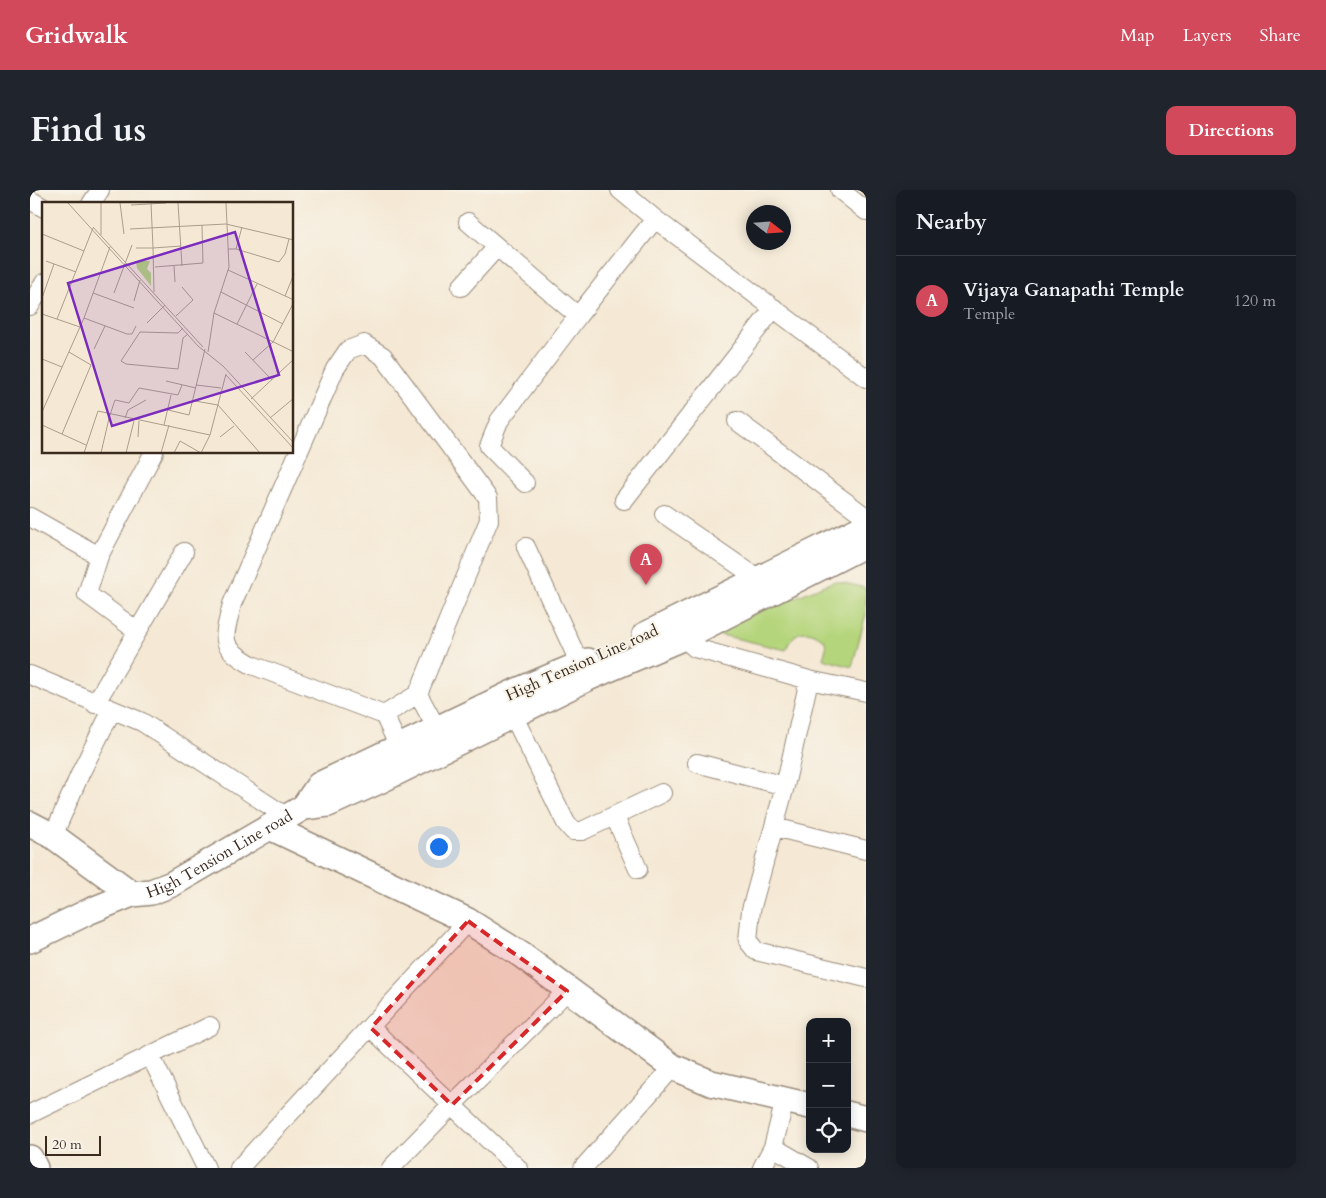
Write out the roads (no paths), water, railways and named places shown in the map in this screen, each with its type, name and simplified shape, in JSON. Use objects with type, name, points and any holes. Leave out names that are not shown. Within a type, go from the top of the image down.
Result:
[{"type":"street","points":[[620,190],[655,219],[866,378]]},
{"type":"street","points":[[840,190],[866,211]]},
{"type":"street","points":[[30,200],[42,207]]},
{"type":"street","points":[[525,483],[489,446],[499,421],[578,316],[655,219]]},
{"type":"street","points":[[468,222],[578,316]]},
{"type":"street","points":[[461,287],[497,247]]},
{"type":"street","points":[[30,306],[42,287]]},
{"type":"street","points":[[624,500],[774,308]]},
{"type":"street","points":[[384,715],[418,694],[489,520],[488,498],[383,356],[364,344],[348,350],[335,369],[232,604],[224,637],[232,653],[252,665],[384,715],[399,748]]},
{"type":"street","points":[[737,421],[866,517]]},
{"type":"street","points":[[137,631],[87,594],[99,556],[153,454]]},
{"type":"street","points":[[664,514],[766,583]]},
{"type":"street","points":[[30,518],[99,556]]},
{"type":"street","name":"High Tension Line road","points":[[287,817],[319,786],[437,730],[585,671],[677,631],[866,526]]},
{"type":"street","name":"High Tension Line road","points":[[766,583],[866,544]]},
{"type":"street","points":[[526,547],[585,671]]},
{"type":"street","points":[[95,704],[184,552]]},
{"type":"street","points":[[677,631],[695,648],[808,680],[866,692]]},
{"type":"street","name":"High Tension Line road","points":[[123,888],[150,892],[172,884],[287,817],[328,804],[513,715],[585,671]]},
{"type":"street","points":[[30,675],[95,704],[142,722],[287,817],[468,921],[520,954],[567,991],[673,1067],[711,1082],[806,1105]]},
{"type":"street","points":[[808,680],[785,786],[751,910],[748,930],[750,946],[756,951],[866,978]]},
{"type":"street","points":[[418,694],[437,730]]},
{"type":"street","points":[[53,836],[81,772],[112,710]]},
{"type":"street","points":[[513,715],[566,823],[572,831],[582,831],[615,817],[662,793]]},
{"type":"street","points":[[697,763],[785,786]]},
{"type":"street","points":[[615,817],[638,869]]},
{"type":"street","points":[[30,824],[53,836],[123,888]]},
{"type":"street","points":[[774,826],[866,850]]},
{"type":"street","points":[[30,923],[123,888]]},
{"type":"street","points":[[30,940],[90,911],[123,888]]},
{"type":"street","points":[[239,1168],[371,1028],[468,921]]},
{"type":"street","points":[[392,1168],[452,1104],[567,991]]},
{"type":"street","points":[[30,1114],[210,1026]]},
{"type":"street","points":[[371,1028],[518,1168]]},
{"type":"street","points":[[150,1055],[206,1168]]},
{"type":"street","points":[[584,1168],[673,1067]]},
{"type":"street","points":[[762,1168],[773,1147],[785,1100]]},
{"type":"street","points":[[851,1115],[866,1119]]},
{"type":"street","points":[[773,1147],[809,1168]]},
{"type":"street","points":[[30,1158],[35,1168]]},
{"type":"place","name":"Vijaya Ganapathi Temple","points":[[646,585]]}]
